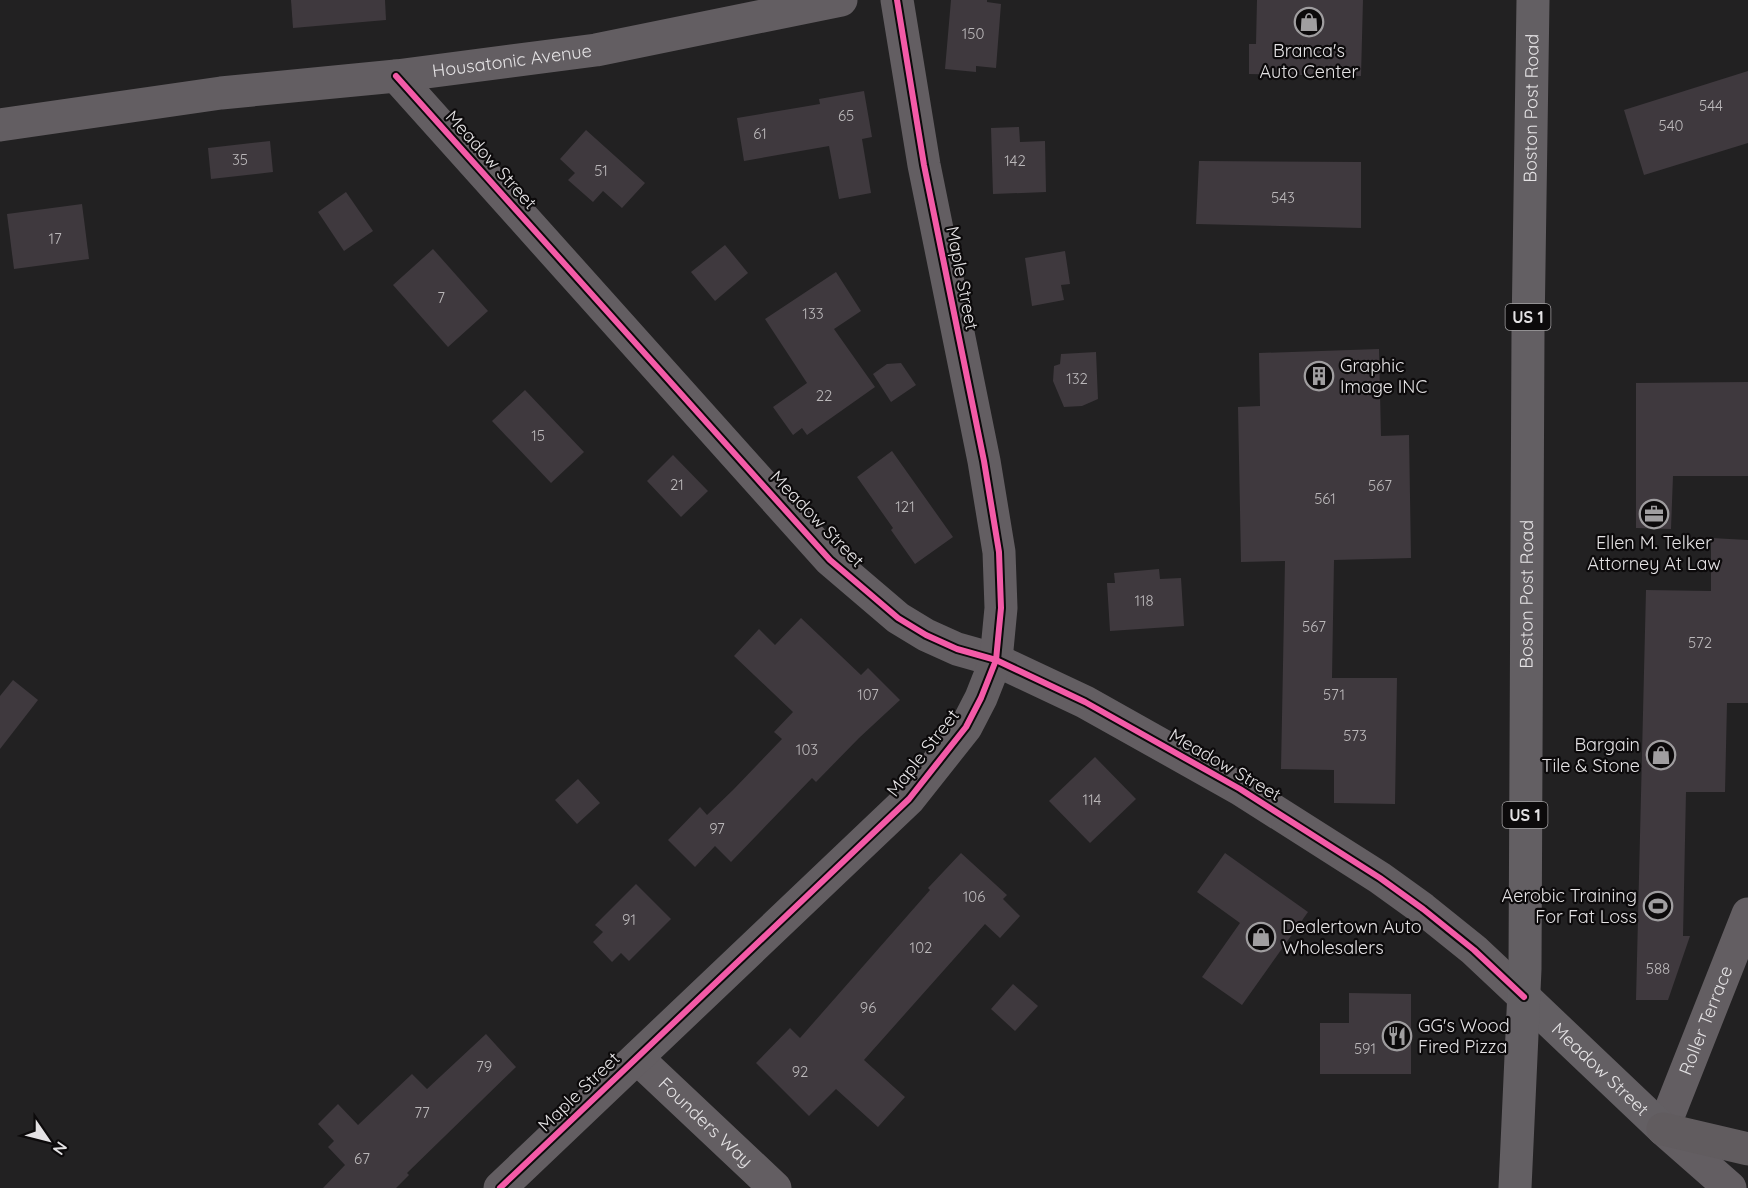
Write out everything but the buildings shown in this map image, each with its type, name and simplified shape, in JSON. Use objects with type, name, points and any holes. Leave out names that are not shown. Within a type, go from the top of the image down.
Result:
[{"type":"highway","points":[[1663,1129],[1748,1149]]},
{"type":"main road","name":"Boston Post Road","points":[[1515,1188],[1524,997],[1528,320],[1533,0]]},
{"type":"main road","name":"Meadow Street","points":[[1524,997],[1663,1129]]},
{"type":"street","name":"Housatonic Avenue","points":[[0,124],[221,93],[396,76],[596,50],[842,0]]},
{"type":"street","name":"Maple Street","points":[[500,1188],[909,799],[966,727],[996,660],[1001,608],[999,552],[984,460],[924,165],[897,0]]},
{"type":"street","name":"Meadow Street","points":[[396,76],[830,560],[898,618],[926,635],[957,649],[996,660],[1085,702],[1240,789],[1380,878],[1423,909],[1474,950],[1524,997]]},
{"type":"street","name":"Roller Terrace","points":[[1663,1129],[1748,914]]},
{"type":"street","name":"Founders Way","points":[[637,1058],[775,1188]]},
{"type":"street","name":"Meadow Street","points":[[1663,1129],[1730,1188]]},
{"type":"cycle path","points":[[500,1188],[909,799],[966,727],[981,698],[996,660],[1001,608],[999,552],[984,461],[924,165],[897,0]]},
{"type":"cycle path","points":[[396,76],[830,560],[898,618],[926,635],[957,649],[996,660],[1085,702],[1240,789],[1380,878],[1423,909],[1474,950],[1524,997]]},
{"type":"place","name":"Branca's Auto Center","points":[[1309,22]]},
{"type":"place","name":"Graphic Image INC","points":[[1319,376]]},
{"type":"place","name":"Ellen M. Telker Attorney At Law","points":[[1654,514]]},
{"type":"place","name":"Bargain Tile & Stone","points":[[1661,755]]},
{"type":"place","name":"Aerobic Training For Fat Loss","points":[[1658,906]]},
{"type":"place","name":"Dealertown Auto Wholesalers","points":[[1261,937]]},
{"type":"place","name":"GG's Wood Fired Pizza","points":[[1397,1036]]}]
